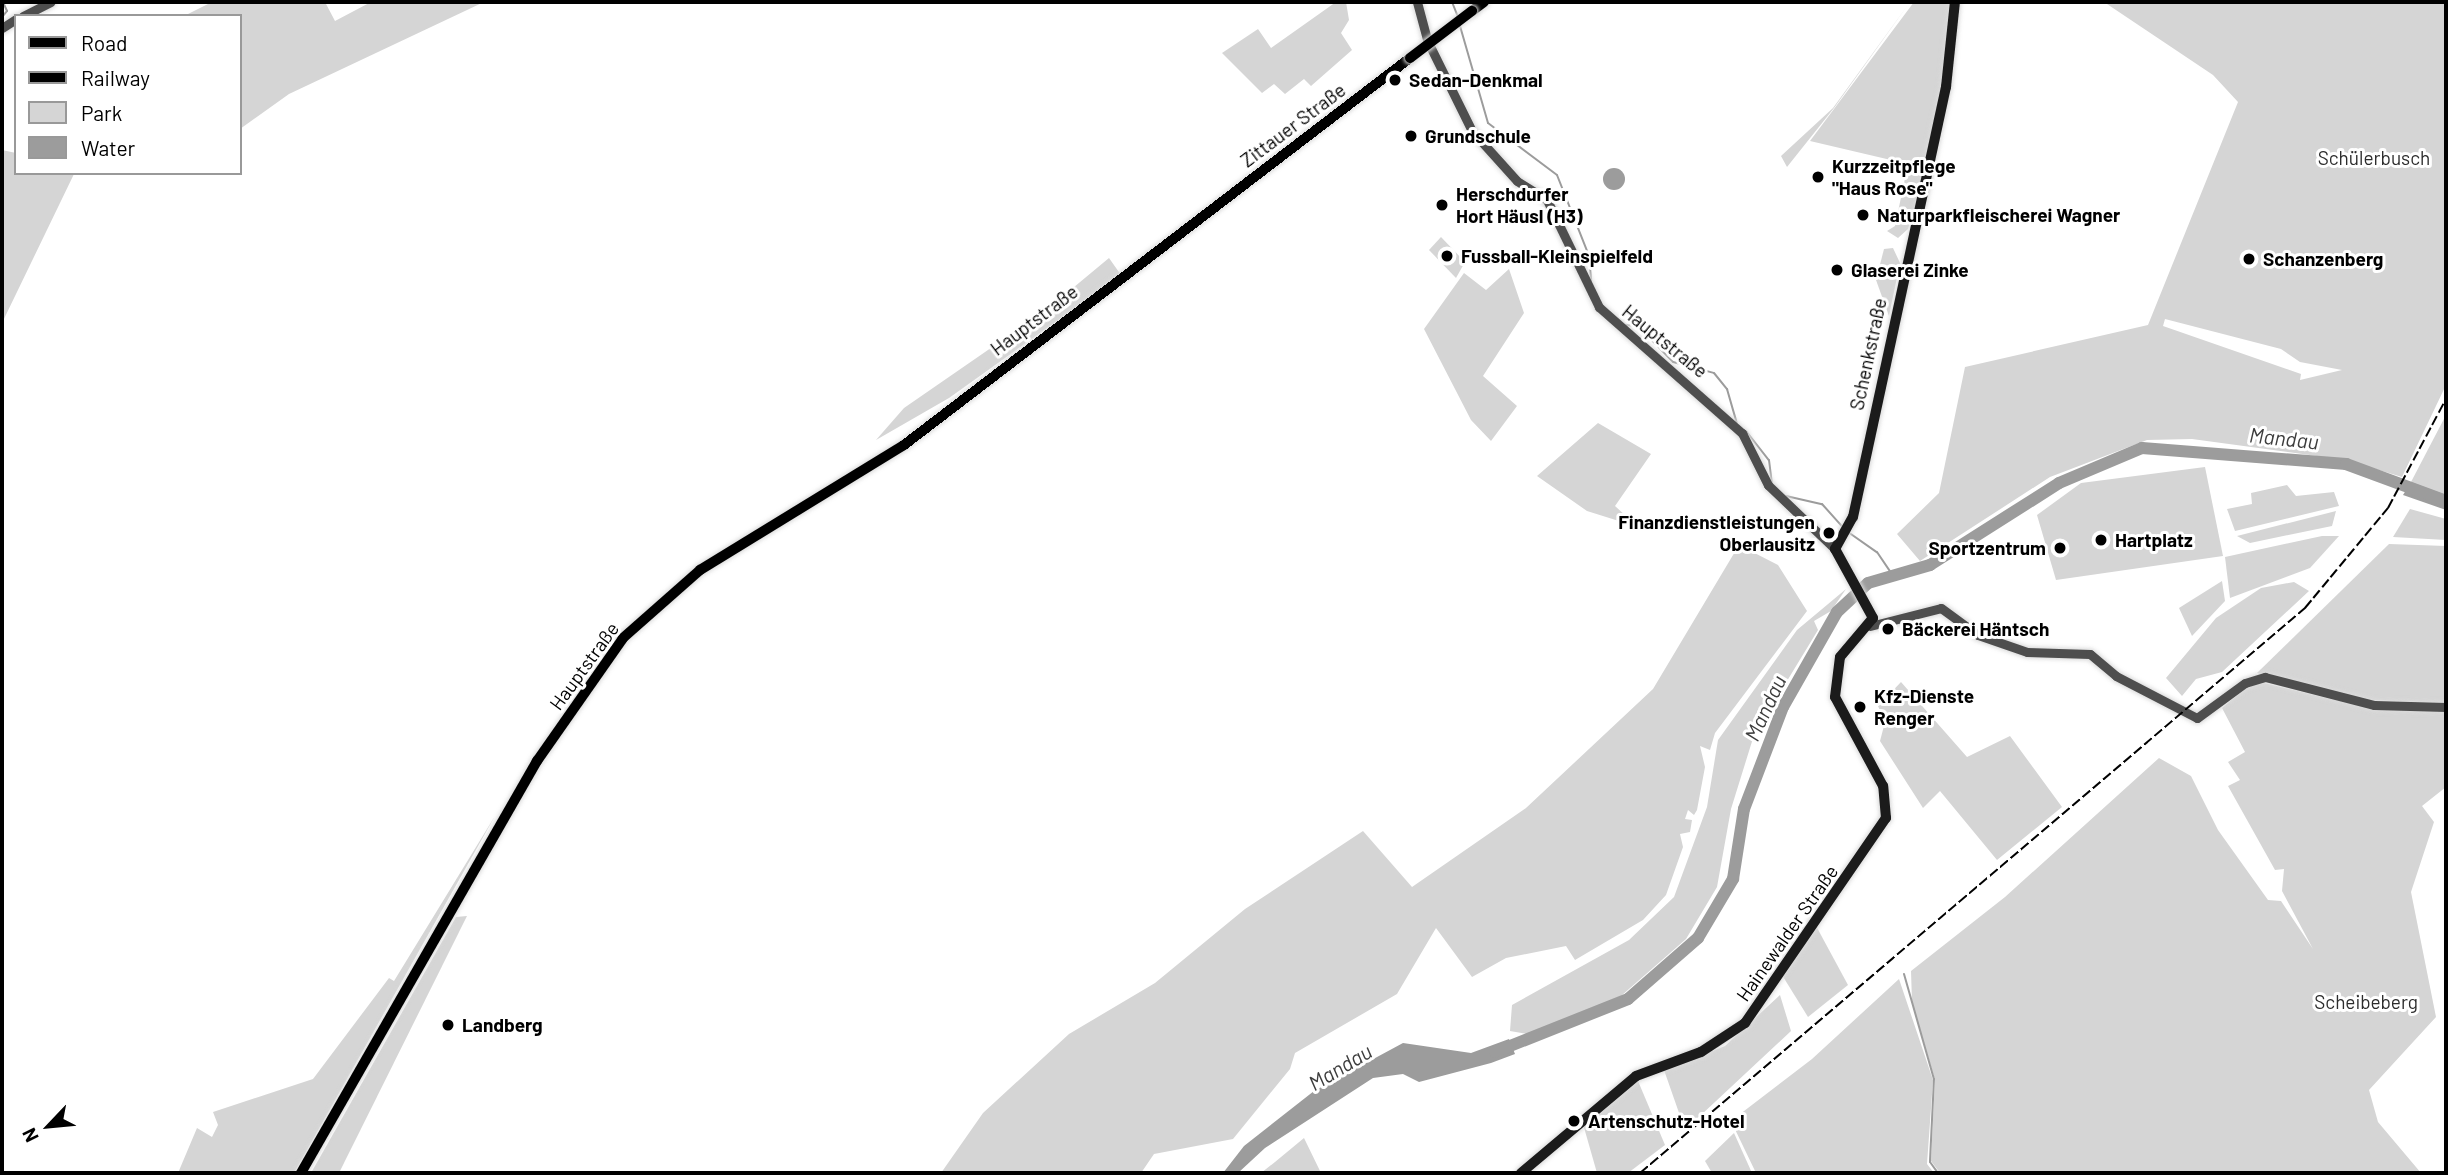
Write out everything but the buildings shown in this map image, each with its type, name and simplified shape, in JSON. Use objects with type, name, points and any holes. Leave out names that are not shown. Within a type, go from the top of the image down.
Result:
[{"type":"main road","name":"Zittauer Straße","points":[[1122,275],[1484,2]]},
{"type":"main road","name":"Schenkstraße","points":[[1835,549],[1849,525],[1947,87],[1955,2]]},
{"type":"main road","name":"Hauptstraße","points":[[301,1173],[537,761],[623,638],[700,570],[853,481],[1122,275]]},
{"type":"main road","points":[[1835,549],[1871,620]]},
{"type":"main road","name":"Hainewalder Straße","points":[[1521,1173],[1636,1076],[1710,1048],[1745,1023],[1879,833],[1888,812],[1885,792],[1834,688],[1840,657],[1871,620]]},
{"type":"street","points":[[27,14],[51,2]]},
{"type":"street","name":"Hauptstraße","points":[[1417,2],[1425,34],[1472,131],[1517,181],[1547,200],[1599,307],[1742,433],[1775,494],[1835,549]]},
{"type":"street","points":[[1871,620],[1941,608],[1978,635],[2027,652],[2090,654],[2192,717],[2204,715],[2245,682],[2265,677],[2374,705],[2446,707]]},
{"type":"green space","points":[[212,2],[325,2],[335,21],[371,2],[484,2],[289,94],[242,128],[242,14],[188,14]]},
{"type":"green space","points":[[1336,2],[1346,2],[1349,20],[1341,33],[1352,50],[1311,86],[1304,79],[1285,94],[1274,84],[1262,93],[1222,53],[1258,29],[1271,48]]},
{"type":"green space","points":[[1910,2],[1834,108],[1787,167],[1781,156],[1833,108]]},
{"type":"green space","points":[[1914,2],[1951,2],[1944,87],[1926,169],[1908,229],[1898,238],[1887,231],[1895,226],[1908,164],[1810,141]]},
{"type":"green space","name":"Schülerbusch","points":[[2104,2],[2446,2],[2446,385],[2402,477],[2346,460],[2192,439],[2147,440],[2050,477],[1920,561],[1897,534],[1939,493],[1965,367],[2148,325],[2238,102],[2213,75]],"holes":[[[2165,319],[2281,349],[2300,362],[2342,370],[2300,380],[2301,374],[2163,326]]]},
{"type":"green space","points":[[2,150],[14,153],[14,175],[74,175],[2,323]]},
{"type":"green space","name":"Fussball-Kleinspielfeld","points":[[1441,237],[1465,262],[1456,278],[1429,250]]},
{"type":"green space","points":[[1893,248],[1900,263],[1889,316],[1876,280],[1884,249]]},
{"type":"green space","points":[[1109,258],[1121,275],[949,398],[876,440],[904,408],[1050,307]]},
{"type":"green space","points":[[1509,269],[1524,313],[1483,376],[1517,406],[1491,441],[1471,420],[1424,329],[1464,273],[1486,290]]},
{"type":"green space","points":[[2446,415],[2446,495],[2411,482]]},
{"type":"green space","points":[[1598,423],[1651,454],[1615,506],[1638,527],[1587,511],[1537,476]]},
{"type":"green space","points":[[2205,467],[2223,556],[2056,580],[2037,515],[2081,483]]},
{"type":"green space","points":[[2287,485],[2296,496],[2334,492],[2339,506],[2235,531],[2227,509],[2252,504],[2251,493]]},
{"type":"green space","points":[[2410,509],[2446,519],[2446,540],[2393,537]]},
{"type":"green space","points":[[2336,511],[2332,526],[2250,543],[2237,536]]},
{"type":"green space","points":[[2322,536],[2339,536],[2310,568],[2230,598],[2225,557]]},
{"type":"green space","points":[[2389,544],[2446,546],[2446,703],[2368,700],[2257,673]]},
{"type":"green space","points":[[1739,545],[1778,565],[1807,611],[1715,733],[1710,750],[1700,746],[1705,767],[1697,810],[1694,815],[1688,810],[1685,819],[1692,820],[1690,832],[1680,834],[1683,847],[1666,895],[1643,920],[1575,960],[1566,946],[1506,958],[1472,977],[1436,928],[1397,994],[1295,1053],[1290,1069],[1233,1139],[1154,1154],[1141,1173],[941,1173],[983,1113],[1069,1034],[1155,983],[1245,909],[1363,831],[1412,887],[1526,808],[1653,689]]},
{"type":"green space","points":[[2222,581],[2225,601],[2192,636],[2179,608]]},
{"type":"green space","points":[[2294,582],[2309,591],[2222,672],[2196,679],[2182,696],[2166,678],[2216,618],[2261,588]]},
{"type":"green space","points":[[1846,589],[1831,611],[1814,621],[1818,630],[1754,735],[1731,809],[1717,887],[1686,939],[1621,996],[1527,1034],[1510,1031],[1512,1005],[1629,940],[1674,897],[1707,807],[1718,740],[1797,630]]},
{"type":"green space","points":[[1901,682],[1967,757],[2010,736],[2062,807],[1997,860],[1940,791],[1923,808],[1880,741],[1885,722],[1878,706]]},
{"type":"green space","name":"Scheibeberg","points":[[2264,683],[2368,708],[2446,711],[2446,787],[2422,806],[2434,822],[2411,892],[2436,1017],[2369,1090],[2378,1122],[2421,1173],[1940,1173],[1931,1161],[1935,1080],[1912,1002],[1911,971],[2005,897],[2159,758],[2191,776],[2218,830],[2268,900],[2281,901],[2313,949],[2282,891],[2284,869],[2275,870],[2228,786],[2240,780],[2228,762],[2245,752],[2222,708],[2247,687]]},
{"type":"green space","points":[[495,816],[294,1173],[178,1173],[197,1128],[212,1137],[218,1125],[213,1112],[313,1079],[389,978],[394,981]]},
{"type":"green space","points":[[467,916],[339,1173],[311,1173],[456,917]]},
{"type":"green space","points":[[1815,924],[1848,985],[1808,1017],[1782,975]]},
{"type":"green space","points":[[1899,979],[1933,1080],[1927,1164],[1934,1173],[1756,1173],[1731,1121],[1812,1059]]},
{"type":"green space","points":[[1780,995],[1791,1031],[1685,1130],[1664,1070],[1725,1046]]},
{"type":"green space","points":[[1638,1081],[1665,1145],[1628,1173],[1597,1173],[1583,1124]]},
{"type":"green space","points":[[1734,1133],[1752,1173],[1712,1173],[1705,1161]]},
{"type":"green space","points":[[1304,1138],[1321,1173],[1261,1173],[1275,1162]]},
{"type":"water","points":[[1614,168],[1622,171],[1625,179],[1622,187],[1614,190],[1606,187],[1603,179],[1606,171]]},
{"type":"water","points":[[2411,482],[2446,495],[2446,510],[2403,495]]},
{"type":"water","points":[[1509,1039],[1515,1054],[1491,1063],[1419,1082],[1403,1074],[1373,1078],[1265,1148],[1238,1173],[1223,1173],[1244,1146],[1314,1091],[1403,1043],[1471,1053]]},
{"type":"waterway","points":[[2,17],[7,11],[3,2]]},
{"type":"waterway","points":[[1452,2],[1458,17]]},
{"type":"waterway","points":[[1460,26],[1488,123],[1557,175],[1589,256],[1591,281]]},
{"type":"waterway","points":[[1625,325],[1638,326],[1673,362],[1714,373],[1727,389],[1737,423]]},
{"type":"waterway","points":[[1746,431],[1769,460],[1772,483]]},
{"type":"waterway","name":"Mandau","points":[[1495,1052],[1628,999],[1698,938],[1733,879],[1744,809],[1783,707],[1837,612],[1868,583],[1930,565],[2059,483],[2142,448],[2346,464],[2446,501]]},
{"type":"waterway","points":[[1786,496],[1822,504],[1842,526]]},
{"type":"waterway","points":[[1848,532],[1877,552],[1892,574]]},
{"type":"waterway","points":[[1904,974],[1934,1079],[1930,1162],[1938,1173]]},
{"type":"railway","points":[[1640,1173],[2305,608],[2388,508],[2446,399]]},
{"type":"place","name":"Sedan-Denkmal","points":[[1395,80]]},
{"type":"place","name":"Grundschule","points":[[1411,136]]},
{"type":"place","name":"Kurzzeitpflege \"Haus Rose\"","points":[[1818,177]]},
{"type":"place","name":"Herschdurfer Hort Häusl (H3)","points":[[1442,205]]},
{"type":"place","name":"Naturparkfleischerei Wagner","points":[[1863,215]]},
{"type":"place","name":"Fussball-Kleinspielfeld","points":[[1447,256]]},
{"type":"place","name":"Schanzenberg","points":[[2249,259]]},
{"type":"place","name":"Glaserei Zinke","points":[[1837,270]]},
{"type":"place","name":"Finanzdienstleistungen Oberlausitz","points":[[1829,533]]},
{"type":"place","name":"Hartplatz","points":[[2101,540]]},
{"type":"place","name":"Sportzentrum","points":[[2060,548]]},
{"type":"place","name":"Bäckerei Häntsch","points":[[1888,629]]},
{"type":"place","name":"Kfz-Dienste Renger","points":[[1860,707]]},
{"type":"place","name":"Landberg","points":[[448,1025]]},
{"type":"place","name":"Artenschutz-Hotel","points":[[1574,1121]]}]
